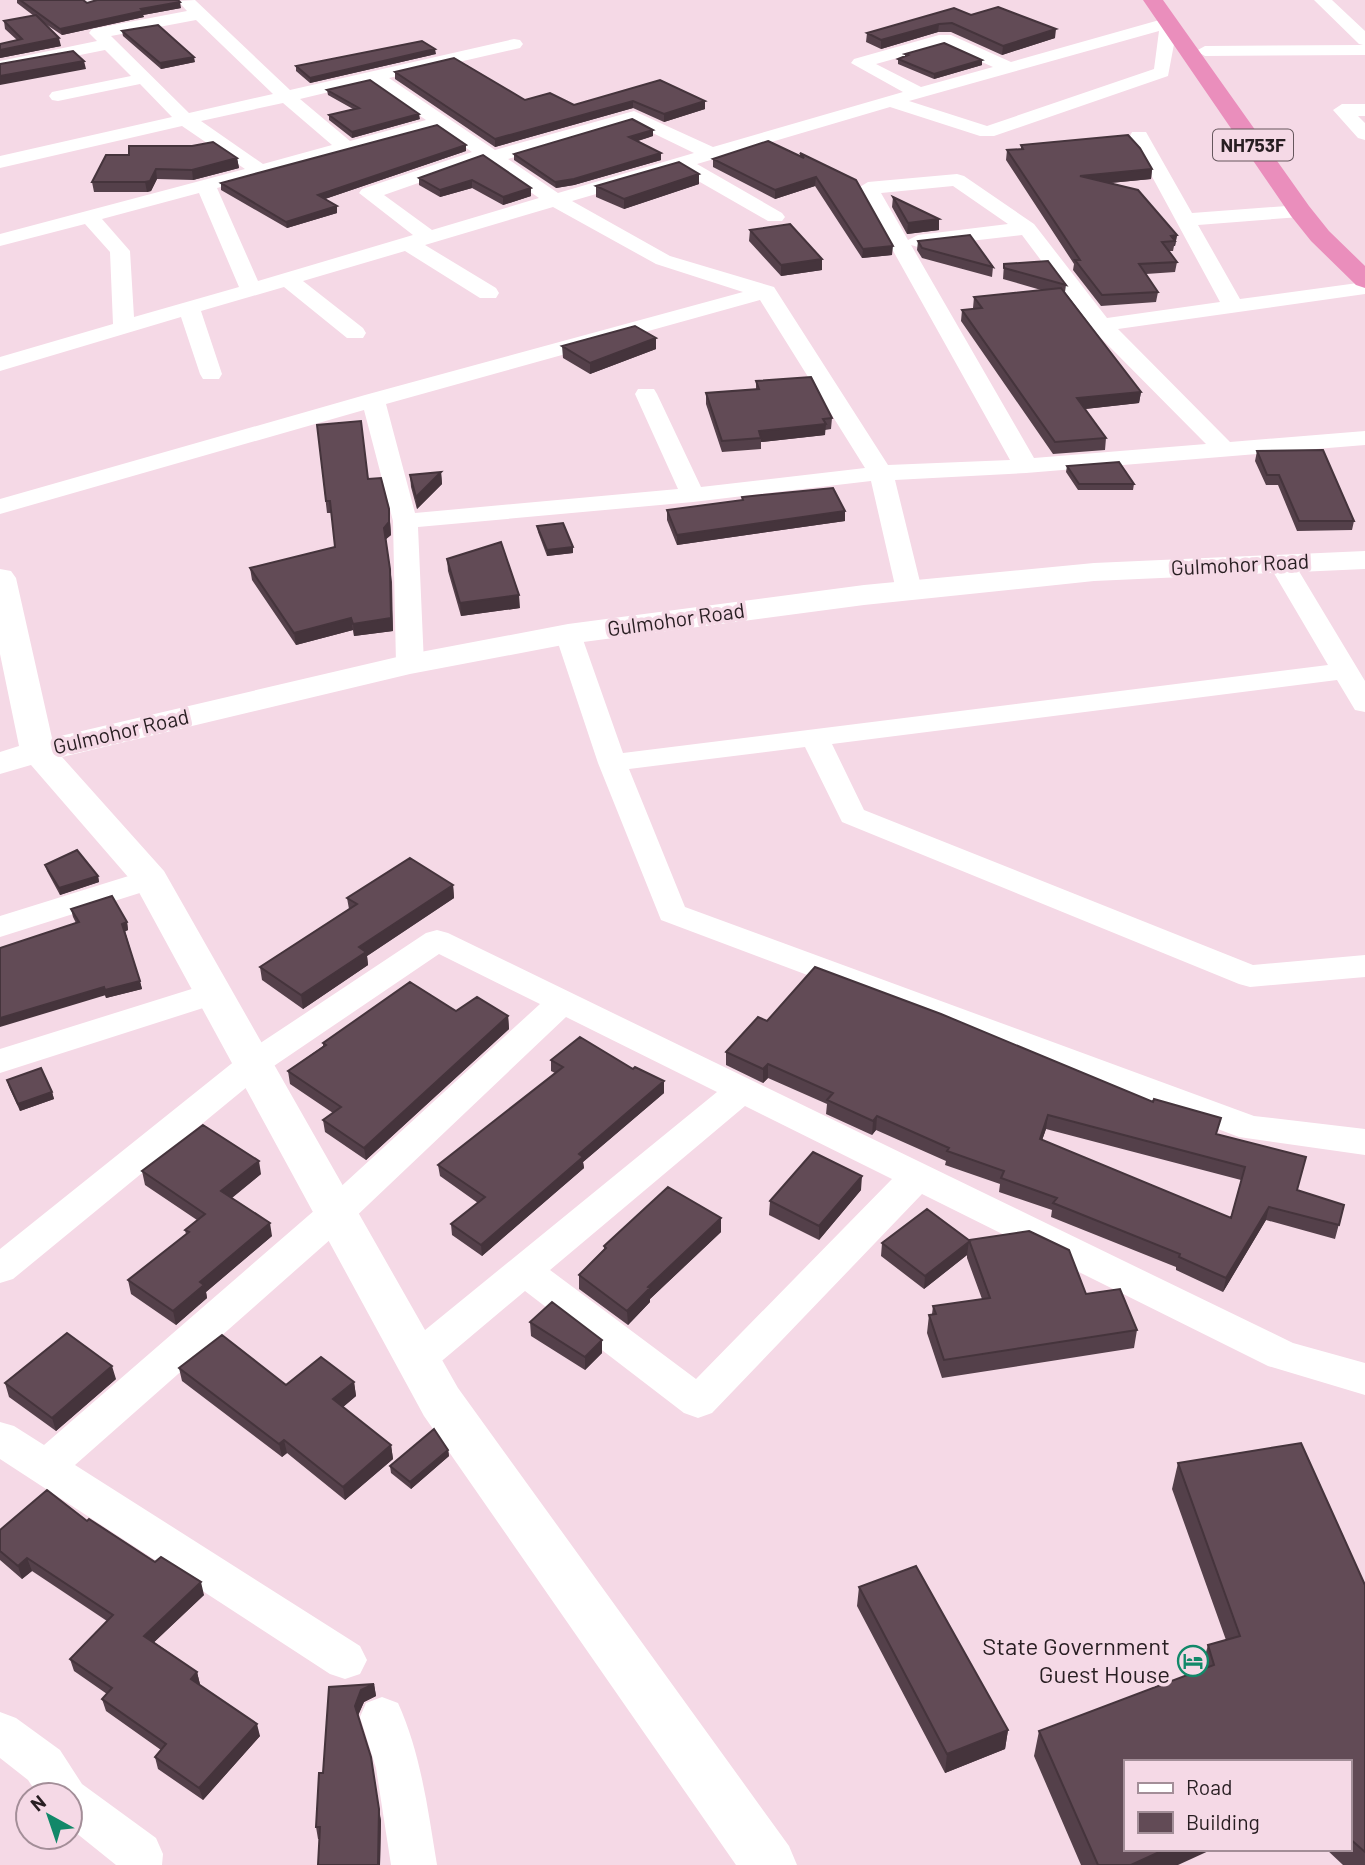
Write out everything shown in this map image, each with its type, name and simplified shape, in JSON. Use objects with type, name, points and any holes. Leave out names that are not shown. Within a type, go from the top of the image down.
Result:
[{"type":"highway","name":"NH753F","points":[[1153,0],[1170,11],[1205,51],[1341,234],[1365,259]]},
{"type":"highway","name":"NH753F","points":[[1170,11],[1300,211],[1320,236],[1365,280]]},
{"type":"street","points":[[186,0],[286,96],[346,148]]},
{"type":"street","points":[[1322,0],[1365,40]]},
{"type":"street","points":[[0,365],[407,243],[890,101],[1009,67],[1170,11],[1162,72],[987,132],[890,101]]},
{"type":"street","points":[[200,14],[98,33],[186,120],[260,170]]},
{"type":"street","points":[[920,93],[860,63],[945,39],[1009,67]]},
{"type":"street","points":[[0,66],[109,44]]},
{"type":"street","points":[[0,162],[514,44]]},
{"type":"street","points":[[1205,51],[1365,50]]},
{"type":"street","points":[[374,76],[555,200],[663,260],[766,292],[881,473],[909,590]]},
{"type":"street","points":[[58,96],[145,78]]},
{"type":"street","points":[[1365,110],[1342,110],[1365,134]]},
{"type":"street","points":[[428,237],[369,193],[490,155],[634,117],[712,154]]},
{"type":"street","points":[[0,240],[441,122]]},
{"type":"street","points":[[1139,136],[1234,308]]},
{"type":"street","points":[[681,163],[775,217]]},
{"type":"street","points":[[1026,466],[868,188],[957,180],[1027,228],[1101,325],[1223,448]]},
{"type":"street","points":[[206,185],[251,290]]},
{"type":"street","points":[[1185,220],[1300,211]]},
{"type":"street","points":[[89,216],[120,251],[124,328]]},
{"type":"street","points":[[899,244],[1027,228]]},
{"type":"street","points":[[407,243],[488,293]]},
{"type":"street","points":[[287,279],[355,333]]},
{"type":"street","points":[[1101,325],[1365,288]]},
{"type":"street","points":[[0,506],[766,292]]},
{"type":"street","points":[[189,308],[211,374]]},
{"type":"street","points":[[646,394],[693,495]]},
{"type":"street","points":[[373,400],[405,521],[410,664]]},
{"type":"street","points":[[405,521],[693,495],[881,473],[1026,466],[1365,438]]},
{"type":"street","name":"Gulmohor Road","points":[[19,757],[410,664],[568,635],[909,590],[1094,572],[1365,560]]},
{"type":"street","points":[[1281,563],[1365,704]]},
{"type":"street","points":[[0,578],[19,757],[151,879],[440,1402],[769,1865]]},
{"type":"street","points":[[568,635],[612,763],[672,913],[1251,1128],[1365,1142]]},
{"type":"street","points":[[612,763],[1343,671]]},
{"type":"street","points":[[815,738],[852,816],[1251,976],[1365,966]]},
{"type":"street","points":[[0,927],[151,879]]},
{"type":"street","points":[[1,1263],[253,1064],[438,940],[1282,1355],[1365,1378]]},
{"type":"street","points":[[0,1061],[214,993]]},
{"type":"street","points":[[45,1468],[336,1213],[562,1002]]},
{"type":"street","points":[[417,1359],[742,1090]]},
{"type":"street","points":[[524,1270],[698,1402],[917,1176]]},
{"type":"street","points":[[0,1438],[345,1660]]},
{"type":"street","points":[[382,1717],[398,1768],[414,1865]]},
{"type":"street","points":[[0,1732],[44,1765],[55,1781]]},
{"type":"street","points":[[84,1812],[140,1854],[139,1865]]},
{"type":"building","points":[[20,0],[83,0],[87,3],[97,0],[180,2],[60,29]]},
{"type":"building","points":[[998,7],[1056,29],[1003,46],[952,23],[881,40],[867,33],[954,8],[971,15]]},
{"type":"building","points":[[36,15],[59,38],[0,50],[0,44],[22,39],[4,21]]},
{"type":"building","points":[[158,25],[194,57],[160,63],[122,31]]},
{"type":"building","points":[[422,41],[435,49],[310,78],[296,66]]},
{"type":"building","points":[[944,43],[982,60],[934,74],[898,59],[908,55],[905,54]]},
{"type":"building","points":[[73,51],[84,61],[0,76],[0,64]]},
{"type":"building","points":[[454,58],[525,100],[550,93],[574,105],[660,80],[705,101],[664,114],[633,101],[495,139],[395,72]]},
{"type":"building","points":[[370,80],[419,114],[352,132],[329,115],[359,108],[327,90]]},
{"type":"building","points":[[632,119],[653,130],[629,137],[661,153],[574,179],[555,182],[514,154]]},
{"type":"building","points":[[437,125],[466,145],[318,195],[337,206],[286,222],[221,183]]},
{"type":"building","points":[[1128,135],[1140,148],[1152,169],[1080,176],[1138,190],[1177,235],[1171,236],[1175,241],[1162,242],[1177,262],[1139,264],[1158,292],[1102,295],[1075,260],[1080,260],[1007,150],[1023,149],[1021,145]]},
{"type":"building","points":[[768,141],[856,180],[893,246],[863,249],[816,177],[775,190],[713,159]]},
{"type":"building","points":[[213,142],[237,158],[192,170],[156,169],[150,181],[145,182],[92,182],[106,155],[129,155],[129,146],[192,146]]},
{"type":"building","points":[[483,155],[531,188],[503,197],[472,180],[440,190],[419,178]]},
{"type":"building","points":[[679,162],[699,174],[624,199],[596,186]]},
{"type":"building","points":[[893,197],[939,219],[908,223]]},
{"type":"building","points":[[790,224],[822,259],[781,265],[750,230]]},
{"type":"building","points":[[970,235],[993,267],[922,248],[918,241]]},
{"type":"building","points":[[1048,261],[1066,285],[1004,268],[1004,264]]},
{"type":"building","points":[[1061,288],[1141,392],[1077,398],[1106,438],[1055,442],[962,310],[982,308],[974,297]]},
{"type":"building","points":[[635,326],[656,338],[590,363],[562,346]]},
{"type":"building","points":[[811,377],[832,418],[823,419],[826,424],[759,431],[761,438],[722,441],[706,393],[759,389],[756,381]]},
{"type":"building","points":[[361,421],[368,479],[381,478],[389,509],[389,522],[384,528],[390,569],[391,618],[353,624],[351,618],[294,633],[250,568],[335,547],[330,501],[326,501],[317,425]]},
{"type":"building","points":[[1323,450],[1354,521],[1299,521],[1279,475],[1267,475],[1257,451]]},
{"type":"building","points":[[1119,462],[1134,484],[1079,484],[1067,466]]},
{"type":"building","points":[[441,472],[416,497],[410,475]]},
{"type":"building","points":[[833,488],[845,511],[677,535],[667,510],[743,500],[742,497]]},
{"type":"building","points":[[563,523],[573,547],[547,550],[537,526]]},
{"type":"building","points":[[501,542],[519,595],[460,603],[447,559]]},
{"type":"building","points":[[77,850],[98,876],[59,888],[45,865]]},
{"type":"building","points":[[410,858],[453,885],[359,947],[366,952],[301,995],[260,967],[357,904],[347,898]]},
{"type":"building","points":[[112,896],[127,922],[122,924],[140,981],[105,990],[104,987],[0,1018],[0,948],[79,922],[71,909]]},
{"type":"building","points":[[815,967],[941,1014],[1153,1102],[1154,1099],[1221,1118],[1216,1134],[1306,1157],[1297,1190],[1344,1205],[1339,1225],[1269,1207],[1226,1278],[1179,1257],[1180,1254],[1053,1203],[1057,1198],[1001,1178],[1004,1171],[947,1151],[949,1148],[877,1116],[873,1121],[827,1100],[833,1093],[768,1064],[763,1069],[726,1052],[758,1017],[767,1021]],"holes":[[[1048,1115],[1245,1167],[1231,1218],[1040,1139]]]},
{"type":"building","points":[[410,982],[456,1011],[477,997],[508,1016],[364,1148],[323,1120],[341,1107],[288,1071]]},
{"type":"building","points":[[580,1037],[633,1069],[635,1067],[664,1081],[579,1154],[583,1157],[481,1245],[451,1224],[485,1197],[438,1165],[563,1067],[551,1060]]},
{"type":"building","points":[[41,1068],[52,1092],[18,1104],[7,1080]]},
{"type":"building","points":[[203,1125],[259,1161],[221,1191],[270,1223],[200,1282],[204,1285],[173,1311],[128,1280],[189,1232],[185,1230],[205,1214],[142,1171]]},
{"type":"building","points":[[813,1152],[862,1176],[819,1226],[770,1201]]},
{"type":"building","points":[[668,1187],[721,1218],[648,1287],[650,1288],[627,1311],[579,1275],[606,1248],[604,1246]]},
{"type":"building","points":[[927,1209],[970,1241],[925,1276],[882,1243]]},
{"type":"building","points":[[1029,1231],[1069,1250],[1086,1294],[1120,1289],[1137,1330],[944,1360],[929,1315],[936,1314],[933,1306],[990,1298],[969,1240]]},
{"type":"building","points":[[552,1302],[602,1340],[585,1357],[530,1322]]},
{"type":"building","points":[[67,1333],[112,1366],[52,1418],[5,1383]]},
{"type":"building","points":[[222,1335],[286,1385],[321,1357],[354,1382],[333,1399],[391,1445],[343,1487],[284,1440],[279,1444],[179,1368]]},
{"type":"building","points":[[434,1429],[448,1450],[410,1482],[390,1466]]},
{"type":"building","points":[[1301,1443],[1365,1585],[1365,1852],[1351,1840],[1351,1760],[1124,1760],[1124,1851],[1162,1851],[1131,1865],[1098,1865],[1039,1731],[1214,1665],[1208,1645],[1240,1636],[1178,1463]]},
{"type":"building","points":[[47,1490],[87,1521],[89,1519],[155,1562],[161,1557],[201,1582],[144,1636],[197,1672],[191,1679],[257,1724],[199,1788],[155,1757],[166,1744],[102,1699],[112,1688],[70,1659],[113,1615],[27,1558],[18,1566],[0,1551],[0,1530]]},
{"type":"building","points":[[916,1566],[1008,1730],[947,1754],[859,1587]]},
{"type":"building","points":[[374,1684],[361,1690],[355,1706],[371,1757],[379,1809],[378,1865],[318,1865],[320,1827],[316,1827],[319,1773],[323,1773],[329,1687]]},
{"type":"place","name":"State Government Guest House","points":[[1193,1661]]}]
